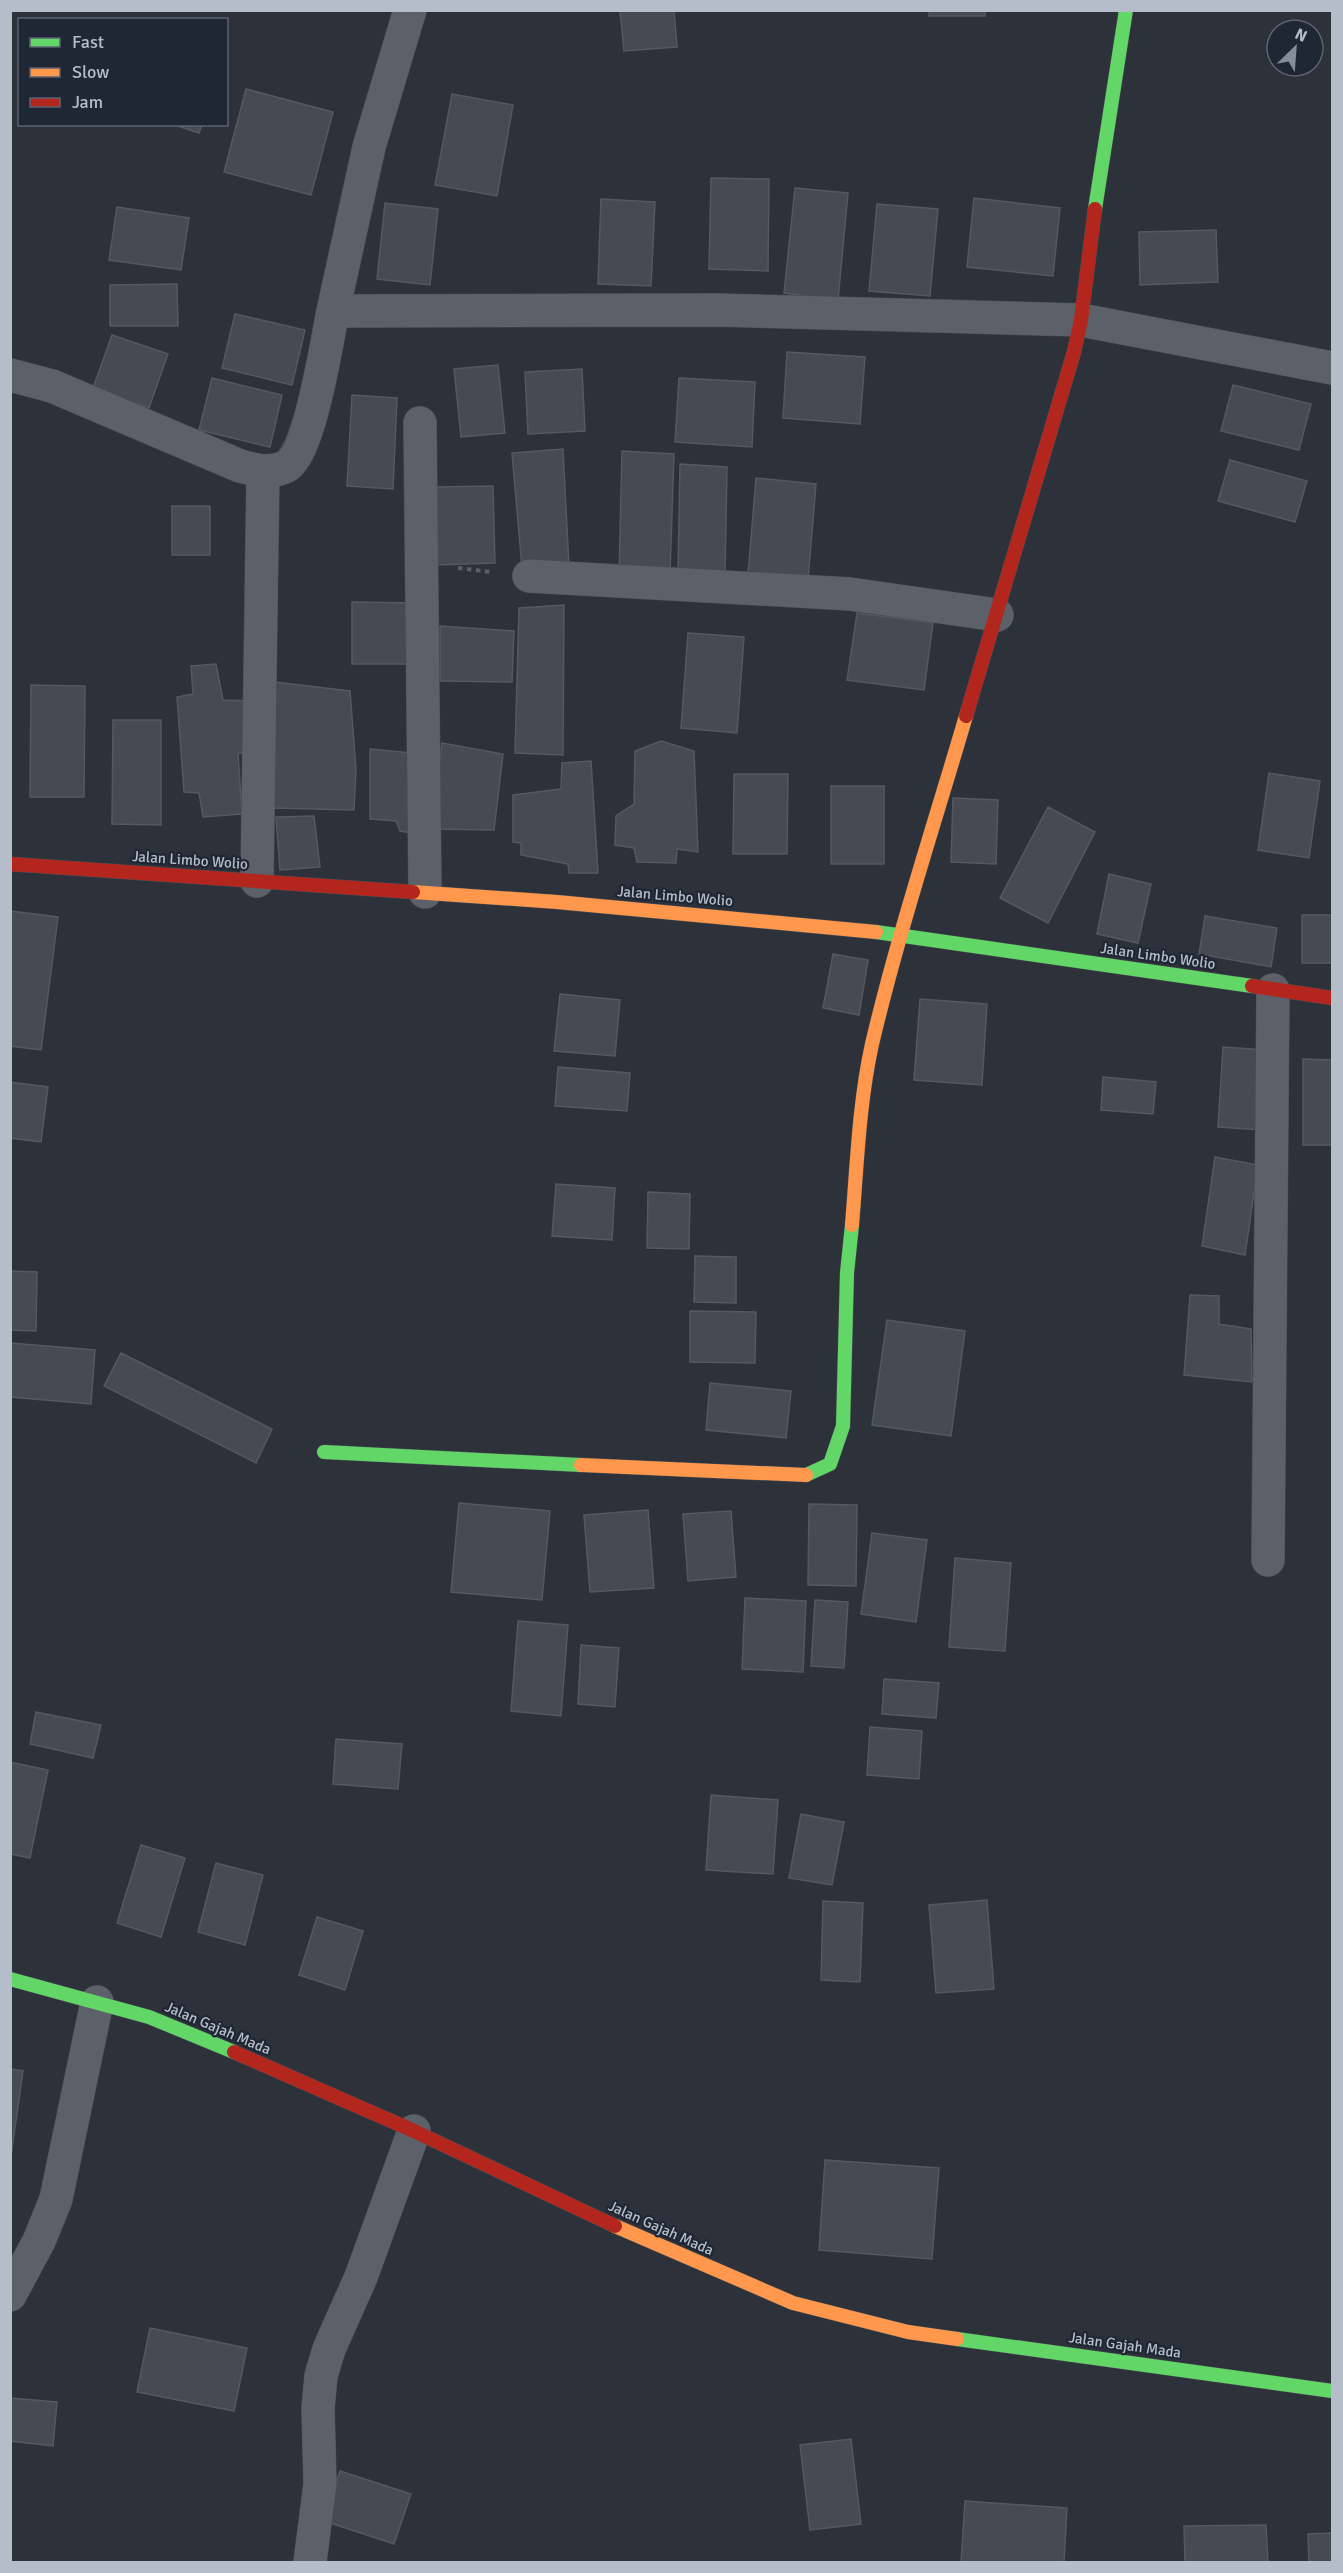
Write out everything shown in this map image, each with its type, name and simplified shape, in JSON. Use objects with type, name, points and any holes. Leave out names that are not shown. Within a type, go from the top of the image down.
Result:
[{"type":"main road","points":[[324,1452],[804,1476],[830,1464],[843,1426],[847,1273],[862,1114],[872,1046],[902,934],[997,615],[1081,320],[1126,10]]},
{"type":"main road","name":"Jalan Limbo Wolio","points":[[10,864],[569,903],[902,934],[1332,998]]},
{"type":"main road","name":"Jalan Gajah Mada","points":[[10,1978],[150,2017],[188,2032],[414,2131],[632,2234],[793,2302],[908,2332],[1332,2391]]},
{"type":"street","points":[[10,375],[52,386],[240,466],[263,472],[287,466],[299,450],[310,418],[369,147],[410,10]]},
{"type":"street","points":[[333,311],[716,310],[1081,320],[1332,368]]},
{"type":"street","points":[[420,423],[425,892]]},
{"type":"street","points":[[257,881],[263,472]]},
{"type":"street","points":[[529,576],[850,594],[997,615]]},
{"type":"street","points":[[1268,1560],[1273,990]]},
{"type":"street","points":[[10,2295],[39,2241],[56,2199],[97,2002]]},
{"type":"street","points":[[310,2562],[320,2484],[318,2408],[321,2376],[329,2349],[361,2277],[414,2131]]},
{"type":"path","points":[[422,564],[529,576]]},
{"type":"building","points":[[620,10],[674,10],[677,47],[624,51]]},
{"type":"building","points":[[929,10],[985,10],[985,16],[929,16]]},
{"type":"building","points":[[246,89],[333,112],[311,195],[224,172]]},
{"type":"building","points":[[452,94],[513,105],[497,196],[435,185]]},
{"type":"building","points":[[178,126],[201,126],[199,133]]},
{"type":"building","points":[[711,178],[769,179],[768,271],[709,269]]},
{"type":"building","points":[[795,188],[848,193],[838,300],[784,293]]},
{"type":"building","points":[[974,198],[1060,208],[1053,276],[967,267]]},
{"type":"building","points":[[601,199],[655,202],[651,286],[598,284]]},
{"type":"building","points":[[385,203],[438,209],[430,285],[377,279]]},
{"type":"building","points":[[877,204],[938,209],[930,296],[869,291]]},
{"type":"building","points":[[117,207],[189,218],[181,270],[109,260]]},
{"type":"building","points":[[1216,230],[1218,282],[1140,285],[1139,232]]},
{"type":"building","points":[[177,284],[178,326],[110,326],[110,285]]},
{"type":"building","points":[[235,314],[305,330],[292,385],[222,368]]},
{"type":"building","points":[[112,335],[168,354],[149,408],[93,388]]},
{"type":"building","points":[[787,352],[865,357],[860,424],[783,418]]},
{"type":"building","points":[[498,365],[505,433],[461,437],[454,369]]},
{"type":"building","points":[[582,369],[585,431],[528,434],[525,372]]},
{"type":"building","points":[[212,378],[282,395],[270,447],[199,430]]},
{"type":"building","points":[[679,378],[755,382],[752,447],[675,442]]},
{"type":"building","points":[[1233,385],[1311,404],[1299,450],[1221,431]]},
{"type":"building","points":[[352,395],[397,398],[393,489],[347,486]]},
{"type":"building","points":[[563,449],[569,567],[522,568],[512,453]]},
{"type":"building","points":[[622,451],[674,454],[670,574],[619,576]]},
{"type":"building","points":[[1230,460],[1307,481],[1295,522],[1218,501]]},
{"type":"building","points":[[680,464],[727,467],[725,574],[678,572]]},
{"type":"building","points":[[756,478],[816,484],[808,580],[748,574]]},
{"type":"building","points":[[493,486],[495,563],[436,565],[434,487]]},
{"type":"building","points":[[172,506],[210,506],[210,555],[172,555]]},
{"type":"building","points":[[352,602],[418,603],[417,664],[352,664]]},
{"type":"building","points":[[564,605],[563,755],[515,753],[519,608]]},
{"type":"building","points":[[857,613],[933,623],[924,690],[847,680]]},
{"type":"building","points":[[440,626],[514,631],[512,682],[440,681]]},
{"type":"building","points":[[688,633],[744,637],[737,733],[681,728]]},
{"type":"building","points":[[216,664],[223,700],[254,701],[248,750],[238,754],[242,814],[203,817],[199,793],[184,792],[177,697],[193,694],[191,666]]},
{"type":"building","points":[[275,682],[350,691],[356,769],[354,810],[271,808]]},
{"type":"building","points":[[31,685],[85,686],[84,797],[30,797]]},
{"type":"building","points":[[113,720],[161,720],[161,825],[112,824]]},
{"type":"building","points":[[661,741],[694,751],[698,852],[677,849],[676,863],[637,862],[634,848],[615,845],[616,816],[634,804],[635,751]]},
{"type":"building","points":[[442,743],[503,754],[494,830],[432,829]]},
{"type":"building","points":[[370,749],[422,754],[416,834],[400,831],[396,821],[370,819]]},
{"type":"building","points":[[591,761],[598,873],[569,873],[568,864],[521,855],[521,843],[513,842],[513,795],[561,789],[562,763]]},
{"type":"building","points":[[1269,773],[1320,781],[1309,858],[1258,850]]},
{"type":"building","points":[[734,774],[788,774],[787,854],[733,854]]},
{"type":"building","points":[[831,786],[884,786],[884,864],[831,864]]},
{"type":"building","points":[[953,798],[998,800],[996,864],[951,862]]},
{"type":"building","points":[[1048,807],[1095,832],[1048,923],[1000,898]]},
{"type":"building","points":[[314,816],[320,867],[280,870],[276,817]]},
{"type":"building","points":[[1109,874],[1151,884],[1138,943],[1097,934]]},
{"type":"building","points":[[10,911],[58,917],[41,1050],[10,1046]]},
{"type":"building","points":[[1302,915],[1332,915],[1332,963],[1302,963]]},
{"type":"building","points":[[1205,916],[1277,928],[1271,967],[1199,954]]},
{"type":"building","points":[[833,954],[868,960],[859,1015],[823,1008]]},
{"type":"building","points":[[560,994],[620,1000],[615,1056],[554,1051]]},
{"type":"building","points":[[920,999],[987,1004],[982,1085],[914,1080]]},
{"type":"building","points":[[1223,1047],[1266,1050],[1262,1130],[1218,1127]]},
{"type":"building","points":[[1303,1059],[1332,1060],[1332,1145],[1303,1145]]},
{"type":"building","points":[[558,1067],[630,1073],[627,1111],[555,1106]]},
{"type":"building","points":[[1103,1077],[1156,1082],[1153,1114],[1101,1110]]},
{"type":"building","points":[[10,1082],[48,1087],[41,1142],[10,1138]]},
{"type":"building","points":[[1215,1157],[1258,1165],[1245,1255],[1202,1246]]},
{"type":"building","points":[[556,1184],[615,1188],[612,1240],[552,1236]]},
{"type":"building","points":[[648,1192],[690,1194],[689,1249],[647,1248]]},
{"type":"building","points":[[695,1256],[736,1257],[736,1303],[694,1302]]},
{"type":"building","points":[[10,1271],[37,1272],[36,1331],[10,1330]]},
{"type":"building","points":[[1190,1295],[1219,1296],[1219,1324],[1251,1329],[1252,1382],[1184,1375]]},
{"type":"building","points":[[690,1311],[756,1312],[755,1363],[690,1362]]},
{"type":"building","points":[[887,1320],[965,1331],[951,1436],[872,1425]]},
{"type":"building","points":[[10,1343],[95,1350],[91,1404],[10,1397]]},
{"type":"building","points":[[121,1353],[272,1429],[256,1463],[104,1386]]},
{"type":"building","points":[[710,1383],[791,1391],[786,1438],[706,1430]]},
{"type":"building","points":[[459,1503],[550,1511],[542,1600],[451,1592]]},
{"type":"building","points":[[809,1504],[857,1505],[856,1586],[808,1585]]},
{"type":"building","points":[[648,1510],[654,1588],[590,1592],[584,1515]]},
{"type":"building","points":[[731,1511],[736,1577],[688,1581],[683,1514]]},
{"type":"building","points":[[872,1533],[927,1540],[916,1622],[861,1614]]},
{"type":"building","points":[[955,1558],[1011,1563],[1005,1651],[949,1647]]},
{"type":"building","points":[[745,1598],[806,1601],[803,1672],[742,1669]]},
{"type":"building","points":[[815,1600],[848,1602],[844,1668],[811,1666]]},
{"type":"building","points":[[518,1621],[568,1625],[561,1716],[511,1711]]},
{"type":"building","points":[[581,1645],[619,1648],[615,1707],[578,1704]]},
{"type":"building","points":[[884,1679],[939,1683],[936,1718],[882,1714]]},
{"type":"building","points":[[36,1712],[101,1725],[93,1758],[30,1744]]},
{"type":"building","points":[[870,1727],[922,1731],[919,1779],[867,1775]]},
{"type":"building","points":[[336,1739],[402,1744],[398,1789],[333,1784]]},
{"type":"building","points":[[10,1762],[48,1770],[30,1858],[10,1854]]},
{"type":"building","points":[[711,1795],[778,1800],[773,1874],[706,1870]]},
{"type":"building","points":[[801,1814],[844,1822],[832,1885],[789,1878]]},
{"type":"building","points":[[141,1845],[185,1858],[161,1937],[117,1923]]},
{"type":"building","points":[[216,1863],[263,1875],[245,1945],[198,1932]]},
{"type":"building","points":[[987,1900],[994,1989],[936,1993],[929,1905]]},
{"type":"building","points":[[823,1901],[863,1903],[860,1982],[821,1980]]},
{"type":"building","points":[[317,1917],[363,1931],[345,1990],[299,1975]]},
{"type":"building","points":[[10,2069],[23,2071],[10,2163]]},
{"type":"building","points":[[825,2160],[939,2168],[932,2259],[819,2250]]},
{"type":"building","points":[[150,2328],[247,2348],[234,2411],[137,2392]]},
{"type":"building","points":[[10,2398],[57,2402],[53,2446],[10,2441]]},
{"type":"building","points":[[851,2439],[861,2524],[810,2530],[800,2445]]},
{"type":"building","points":[[340,2471],[411,2494],[394,2544],[324,2521]]},
{"type":"building","points":[[965,2501],[1067,2508],[1064,2562],[961,2562]]},
{"type":"building","points":[[1266,2525],[1268,2562],[1185,2562],[1184,2526]]},
{"type":"building","points":[[1332,2533],[1332,2562],[1309,2562],[1308,2534]]},
{"type":"traffic: fast","points":[[1095,209],[1126,10]]},
{"type":"traffic: fast","points":[[876,932],[1252,986]]},
{"type":"traffic: fast","points":[[806,1475],[830,1464],[843,1426],[847,1273],[852,1225]]},
{"type":"traffic: fast","points":[[324,1452],[581,1465]]},
{"type":"traffic: fast","points":[[10,1979],[149,2017],[234,2052]]},
{"type":"traffic: fast","points":[[957,2339],[1332,2391]]},
{"type":"traffic: slow","points":[[852,1225],[861,1111],[872,1044],[905,921],[966,716]]},
{"type":"traffic: slow","points":[[413,892],[557,902],[876,932]]},
{"type":"traffic: slow","points":[[581,1465],[806,1475]]},
{"type":"traffic: slow","points":[[615,2226],[793,2303],[908,2332],[957,2339]]},
{"type":"traffic: jam","points":[[966,716],[1074,352],[1081,320],[1095,209]]},
{"type":"traffic: jam","points":[[10,864],[413,892]]},
{"type":"traffic: jam","points":[[1252,986],[1332,998]]},
{"type":"traffic: jam","points":[[234,2052],[414,2131],[615,2226]]}]
